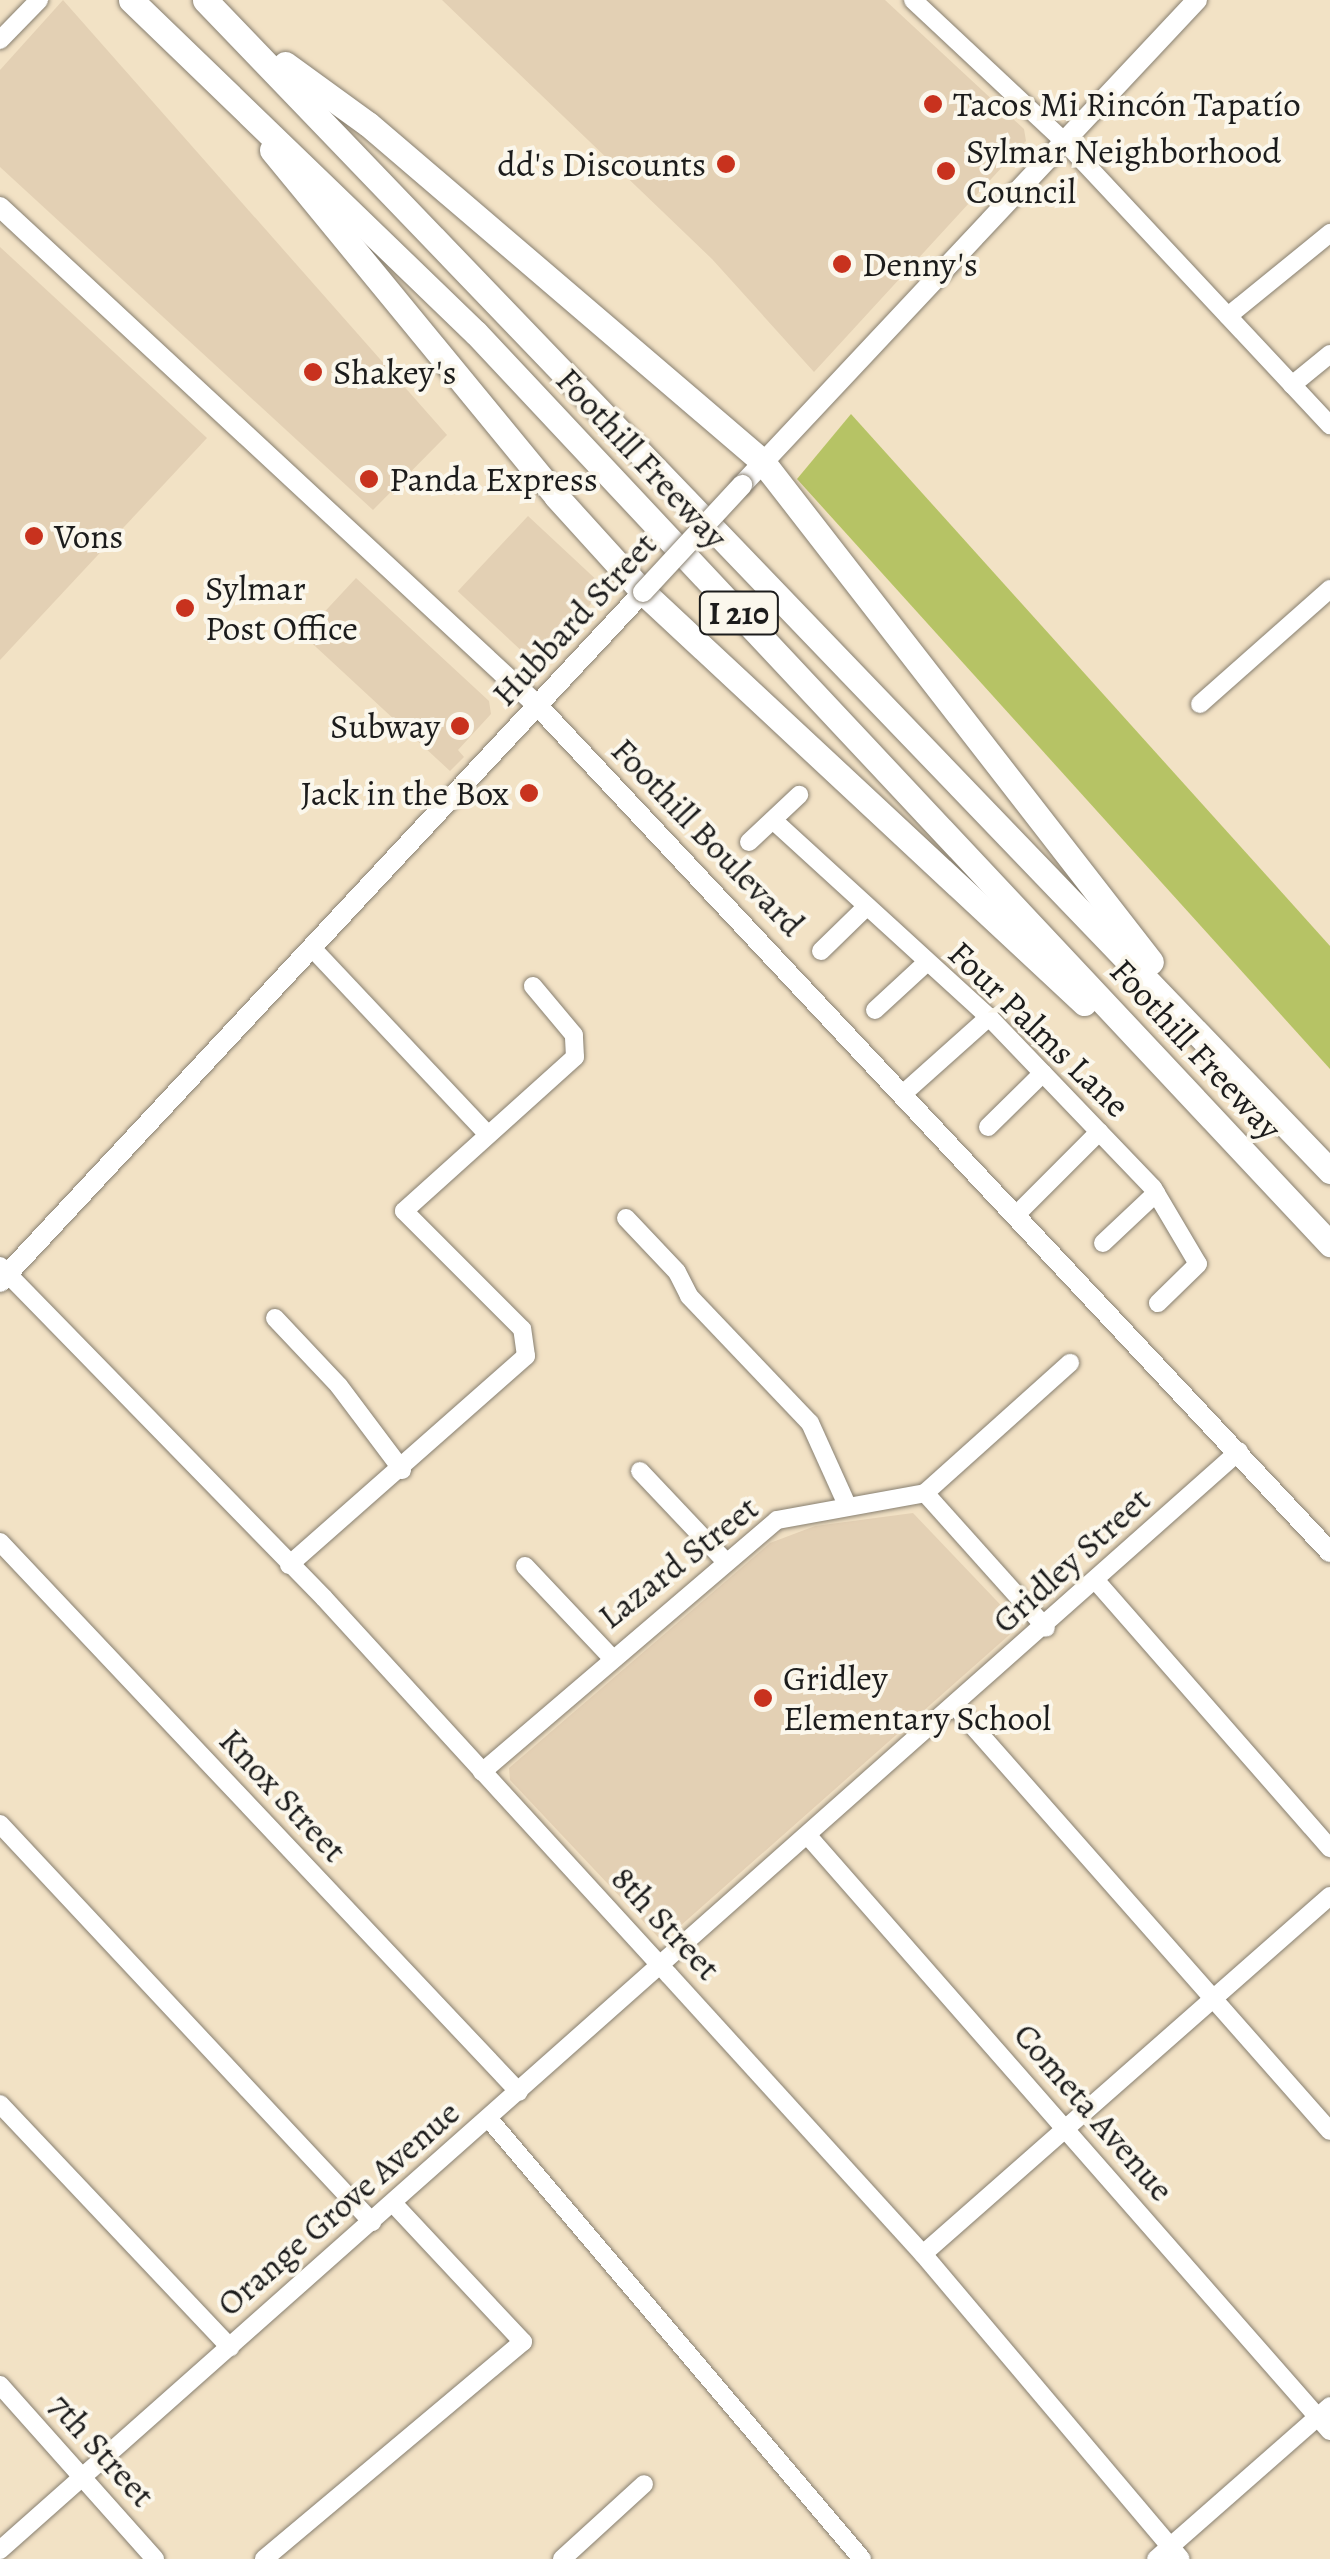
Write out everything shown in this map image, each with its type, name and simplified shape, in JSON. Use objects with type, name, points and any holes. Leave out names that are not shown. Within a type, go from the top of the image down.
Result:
[{"type":"highway","name":"Foothill Freeway","points":[[131,0],[476,333],[1330,1244]]},
{"type":"highway","name":"Foothill Freeway","points":[[205,0],[1330,1171]]},
{"type":"highway","points":[[232,25],[368,124],[762,461],[1224,1057]]},
{"type":"highway","points":[[220,82],[458,379],[644,592],[1248,1155]]},
{"type":"main road","name":"Hubbard Street","points":[[3,1274],[314,949],[762,461],[1197,0]]},
{"type":"main road","name":"Foothill Boulevard","points":[[0,207],[538,706],[906,1092],[1330,1552]]},
{"type":"street","points":[[0,40],[39,0]]},
{"type":"street","points":[[913,0],[1064,142],[1330,424]]},
{"type":"street","points":[[1228,316],[1330,233]]},
{"type":"street","points":[[1292,385],[1330,354]]},
{"type":"street","points":[[1200,704],[1330,589]]},
{"type":"street","points":[[749,842],[799,795]]},
{"type":"street","name":"Four Palms Lane","points":[[772,820],[925,964],[989,1016],[1156,1193],[1198,1264],[1158,1303]]},
{"type":"street","points":[[821,952],[866,908]]},
{"type":"street","points":[[314,949],[488,1135]]},
{"type":"street","points":[[875,1010],[925,964]]},
{"type":"street","points":[[289,1565],[328,1525],[402,1470],[526,1356],[522,1330],[404,1211],[576,1057],[574,1034],[533,986]]},
{"type":"street","points":[[906,1092],[989,1016]]},
{"type":"street","points":[[988,1127],[1043,1073]]},
{"type":"street","points":[[1018,1213],[1099,1132]]},
{"type":"street","points":[[1103,1243],[1156,1193]]},
{"type":"street","points":[[626,1218],[810,1424],[847,1505]]},
{"type":"street","name":"8th Street","points":[[3,1274],[289,1565],[662,1966],[923,2254],[1169,2555]]},
{"type":"street","points":[[275,1318],[339,1386],[402,1470]]},
{"type":"street","points":[[1046,1628],[925,1493],[1070,1363]]},
{"type":"street","name":"Gridley Street","points":[[720,1915],[1240,1451]]},
{"type":"street","points":[[640,1471],[725,1561]]},
{"type":"street","name":"Lazard Street","points":[[482,1772],[610,1657],[777,1520],[925,1493]]},
{"type":"street","name":"Knox Street","points":[[0,1542],[519,2092]]},
{"type":"street","points":[[525,1566],[610,1657]]},
{"type":"street","points":[[1096,1582],[1330,1848]]},
{"type":"street","points":[[956,1708],[1330,2131]]},
{"type":"street","points":[[0,1824],[372,2222]]},
{"type":"street","name":"Cometa Avenue","points":[[809,1836],[1065,2129],[1326,2418]]},
{"type":"street","points":[[923,2254],[1330,1896]]},
{"type":"street","name":"Orange Grove Avenue","points":[[0,2550],[720,1915]]},
{"type":"street","points":[[0,2104],[230,2346]]},
{"type":"street","points":[[488,2119],[862,2559]]},
{"type":"street","points":[[264,2559],[523,2342],[393,2203]]},
{"type":"street","name":"7th Street","points":[[0,2385],[85,2474],[155,2559]]},
{"type":"street","points":[[1169,2555],[1326,2418]]},
{"type":"street","points":[[562,2559],[644,2484]]},
{"type":"shaded area","points":[[63,0],[447,435],[373,510],[0,167],[0,70]]},
{"type":"shaded area","points":[[442,0],[885,0],[1024,129],[1026,141],[814,372],[712,259]]},
{"type":"shaded area","points":[[0,247],[207,438],[0,660]]},
{"type":"shaded area","points":[[528,516],[606,588],[535,664],[458,591]]},
{"type":"shaded area","points":[[356,578],[489,701],[491,714],[458,750],[464,757],[450,771],[303,635]]},
{"type":"shaded area","name":"Gridley Elementary School","points":[[913,1513],[1014,1619],[1016,1629],[670,1935],[658,1937],[510,1780],[509,1768],[770,1543],[815,1526]]},
{"type":"green space","points":[[851,414],[1330,946],[1330,1069],[797,479]]},
{"type":"place","name":"Tacos Mi Rincón Tapatío","points":[[933,104]]},
{"type":"place","name":"dd's Discounts","points":[[726,164]]},
{"type":"place","name":"Sylmar Neighborhood Council","points":[[946,171]]},
{"type":"place","name":"Denny's","points":[[842,264]]},
{"type":"place","name":"Shakey's","points":[[313,372]]},
{"type":"place","name":"Panda Express","points":[[369,479]]},
{"type":"place","name":"Vons","points":[[34,536]]},
{"type":"place","name":"Sylmar Post Office","points":[[185,608]]},
{"type":"place","name":"Subway","points":[[460,726]]},
{"type":"place","name":"Jack in the Box","points":[[529,793]]},
{"type":"place","name":"Gridley Elementary School","points":[[763,1698]]}]
